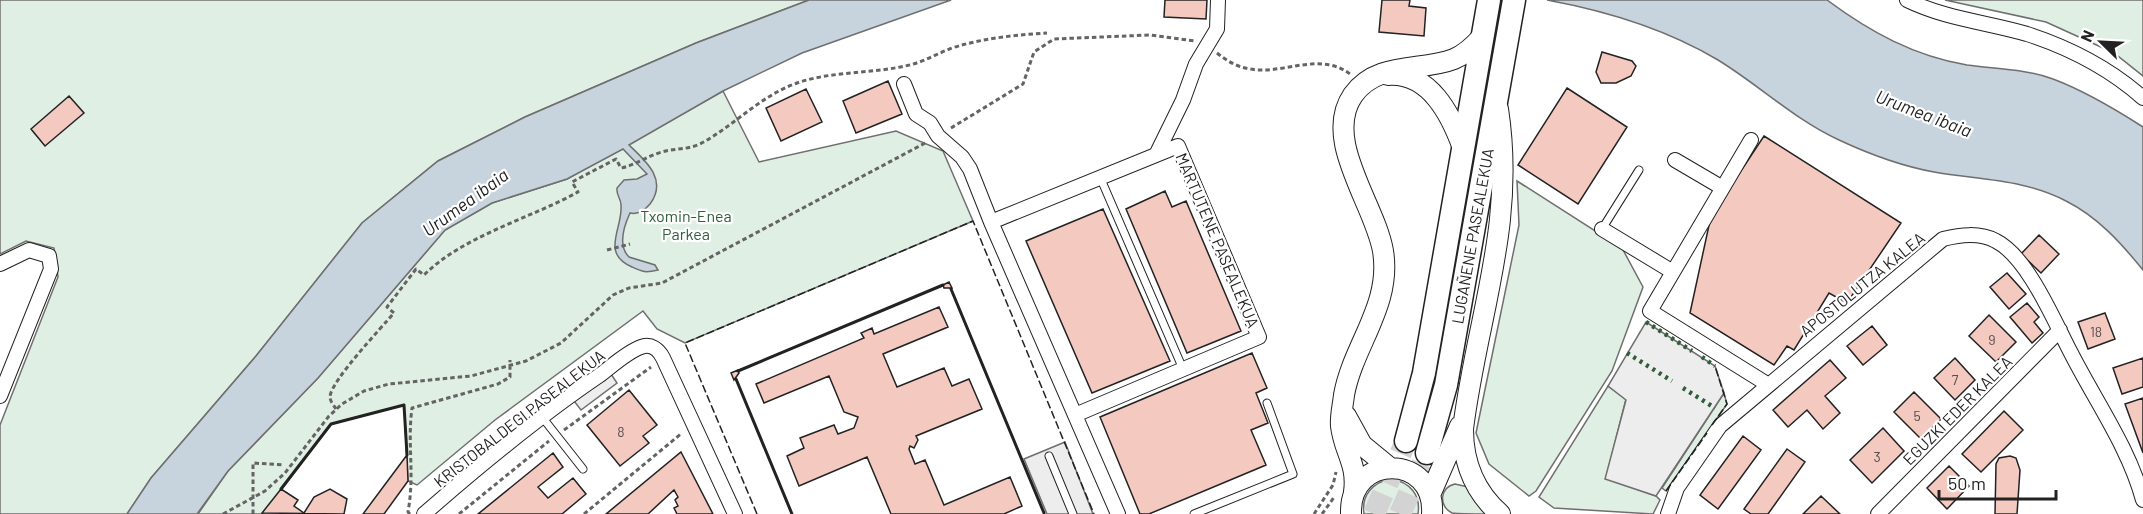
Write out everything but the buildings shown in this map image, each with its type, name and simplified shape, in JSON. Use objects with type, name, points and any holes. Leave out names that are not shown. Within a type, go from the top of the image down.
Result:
[{"type":"main road","name":"LUGAÑENE PASEALEKUA","points":[[1406,441],[1424,373],[1488,6]]},
{"type":"main road","name":"LUGAÑENE PASEALEKUA","points":[[1427,453],[1446,385],[1512,8]]},
{"type":"main road","points":[[1350,506],[1355,472],[1341,428],[1343,408],[1348,379],[1378,306],[1384,269],[1376,223],[1346,148],[1344,124],[1354,94],[1370,80],[1398,69],[1454,59],[1474,46],[1482,37]]},
{"type":"main road","name":"LUGAÑENE PASEALEKUA","points":[[1379,75],[1393,74],[1413,79],[1431,91],[1449,116],[1463,148]]},
{"type":"main road","points":[[1433,507],[1465,414],[1497,258],[1502,213],[1502,134],[1497,98]]},
{"type":"main road","points":[[1343,408],[1362,445],[1390,468],[1415,475],[1424,484],[1433,507]]},
{"type":"main road","points":[[1465,414],[1463,443],[1469,471],[1483,496],[1500,514]]},
{"type":"main road","points":[[1350,506],[1369,475],[1390,468]]},
{"type":"street","name":"MARTUTENE PASEALEKUA","points":[[1156,155],[1206,46],[1217,29],[1218,0]]},
{"type":"street","points":[[1907,0],[1951,18],[2025,34],[2059,46],[2112,73],[2143,98]]},
{"type":"street","points":[[904,84],[916,114],[930,123],[938,136],[962,157],[970,169],[1118,514]]},
{"type":"street","points":[[1751,140],[1721,187],[1650,311],[1767,384]]},
{"type":"street","name":"MARTUTENE PASEALEKUA","points":[[991,222],[1179,146],[1259,338],[1075,415]]},
{"type":"street","points":[[1675,160],[1721,187]]},
{"type":"street","points":[[1602,229],[1673,272]]},
{"type":"street","name":"APOSTOLUTZA KALEA","points":[[1668,514],[1677,488],[1720,426],[1767,384],[1943,239],[1964,234],[1996,240],[2012,254],[2052,311],[2136,474],[2143,500]]},
{"type":"street","points":[[0,264],[28,250],[49,256],[51,269],[0,396]]},
{"type":"street","name":"EGUZKI EDER KALEA","points":[[1878,514],[2060,330]]},
{"type":"street","name":"KRISTOBALDEGI PASEALEKUA","points":[[424,514],[542,417],[637,349],[647,346],[661,353],[735,514]]},
{"type":"lane","points":[[1602,229],[1639,170]]},
{"type":"lane","points":[[1100,177],[1183,369]]},
{"type":"lane","points":[[1194,514],[1293,474],[1267,404]]},
{"type":"lane","points":[[542,417],[583,469]]},
{"type":"lane","points":[[1049,456],[1072,514]]},
{"type":"path","points":[[336,409],[331,400],[332,392],[350,364],[394,313],[387,306],[416,269],[424,275],[485,234],[543,211],[578,192],[572,182],[616,159],[621,168],[634,165],[664,151],[690,149],[722,131],[773,94],[796,83],[838,74],[904,67],[952,48],[1017,34],[1047,33]]},
{"type":"path","points":[[224,514],[253,499],[285,473],[336,409],[364,391],[388,384],[448,380],[511,367],[561,343],[613,295],[629,288],[662,283],[938,136],[1023,84],[1034,52],[1054,39],[1150,35],[1187,38],[1251,70],[1309,63],[1335,66],[1352,75],[1347,81]]},
{"type":"path","points":[[608,250],[630,244]]},
{"type":"path","points":[[410,514],[408,512],[413,472],[409,427],[412,408],[498,384],[510,377],[510,360]]},
{"type":"path","points":[[459,514],[556,435],[652,367],[657,376]]},
{"type":"path","points":[[584,514],[684,431],[689,442]]},
{"type":"path","points":[[253,514],[254,463],[284,465]]},
{"type":"path","points":[[1314,514],[1333,485],[1337,466]]},
{"type":"green space","points":[[0,0],[809,0],[696,43],[525,117],[438,161],[362,223],[256,356],[151,478],[127,514],[0,514],[0,425],[58,277],[54,248],[26,241],[0,254]]},
{"type":"green space","points":[[1945,0],[2143,0],[2143,76],[2114,53],[2046,22]]},
{"type":"green space","name":"Txomin-Enea Parkea","points":[[723,91],[759,162],[896,131],[943,151],[973,221],[685,343],[657,329],[643,311],[495,420],[417,485],[408,481],[404,405],[331,424],[263,514],[198,514],[228,471],[318,378],[445,230],[492,203],[567,179]]},
{"type":"green space","points":[[1517,181],[1622,248],[1643,287],[1612,371],[1536,491],[1529,496],[1489,464],[1476,433],[1519,225]]},
{"type":"green space","points":[[1608,386],[1626,399],[1606,478],[1656,496],[1660,500],[1653,514],[1554,508],[1539,497]]},
{"type":"green space","points":[[1724,393],[1727,404],[1666,491],[1662,488]]},
{"type":"green space","points":[[1391,479],[1404,483],[1413,490],[1418,501],[1418,514],[1364,514],[1366,495],[1374,486]]},
{"type":"green space","points":[[1455,484],[1468,487],[1487,514],[1452,513],[1447,510],[1443,502],[1444,493],[1446,489]]},
{"type":"shaded area","points":[[1646,322],[1715,366],[1724,393],[1656,496],[1605,479],[1626,400],[1608,386]]},
{"type":"shaded area","points":[[611,374],[617,383],[581,410],[574,401]]},
{"type":"shaded area","points":[[1065,442],[1093,514],[1047,514],[1024,459]]},
{"type":"water","name":"Urumea ibaia","points":[[809,0],[951,0],[802,53],[723,91],[629,145],[648,164],[656,179],[657,187],[648,206],[638,213],[630,213],[624,229],[623,247],[629,257],[655,265],[658,270],[647,272],[639,270],[622,261],[617,255],[615,240],[621,205],[617,188],[624,180],[637,179],[647,174],[623,149],[567,179],[492,203],[445,230],[318,378],[228,471],[197,514],[127,514],[151,478],[256,356],[362,223],[438,161],[525,117],[696,43]]},
{"type":"water","name":"Urumea ibaia","points":[[1547,0],[1827,0],[1876,32],[1929,56],[1967,65],[2032,73],[2077,89],[2143,127],[2143,270],[2099,223],[2066,201],[2018,184],[1951,175],[1897,163],[1874,155],[1807,123],[1718,60],[1678,39],[1636,22]]},
{"type":"tunnel","points":[[1374,514],[1406,441]]},
{"type":"tunnel","points":[[1400,514],[1427,453]]},
{"type":"hedge","points":[[1646,322],[1692,351]]},
{"type":"hedge","points":[[1627,353],[1672,381]]},
{"type":"hedge","points":[[1702,357],[1715,366]]},
{"type":"hedge","points":[[1683,388],[1715,408]]},
{"type":"fence","points":[[757,514],[685,343],[973,221],[1094,514]]},
{"type":"fence","points":[[1712,425],[1727,404],[1715,366]]},
{"type":"fence","points":[[1666,491],[1707,433]]},
{"type":"wall","points":[[738,371],[943,285]]},
{"type":"wall","points":[[951,289],[1044,513]]},
{"type":"wall","points":[[736,379],[792,514]]},
{"type":"wall","points":[[281,489],[331,424],[404,405],[407,455]]}]
